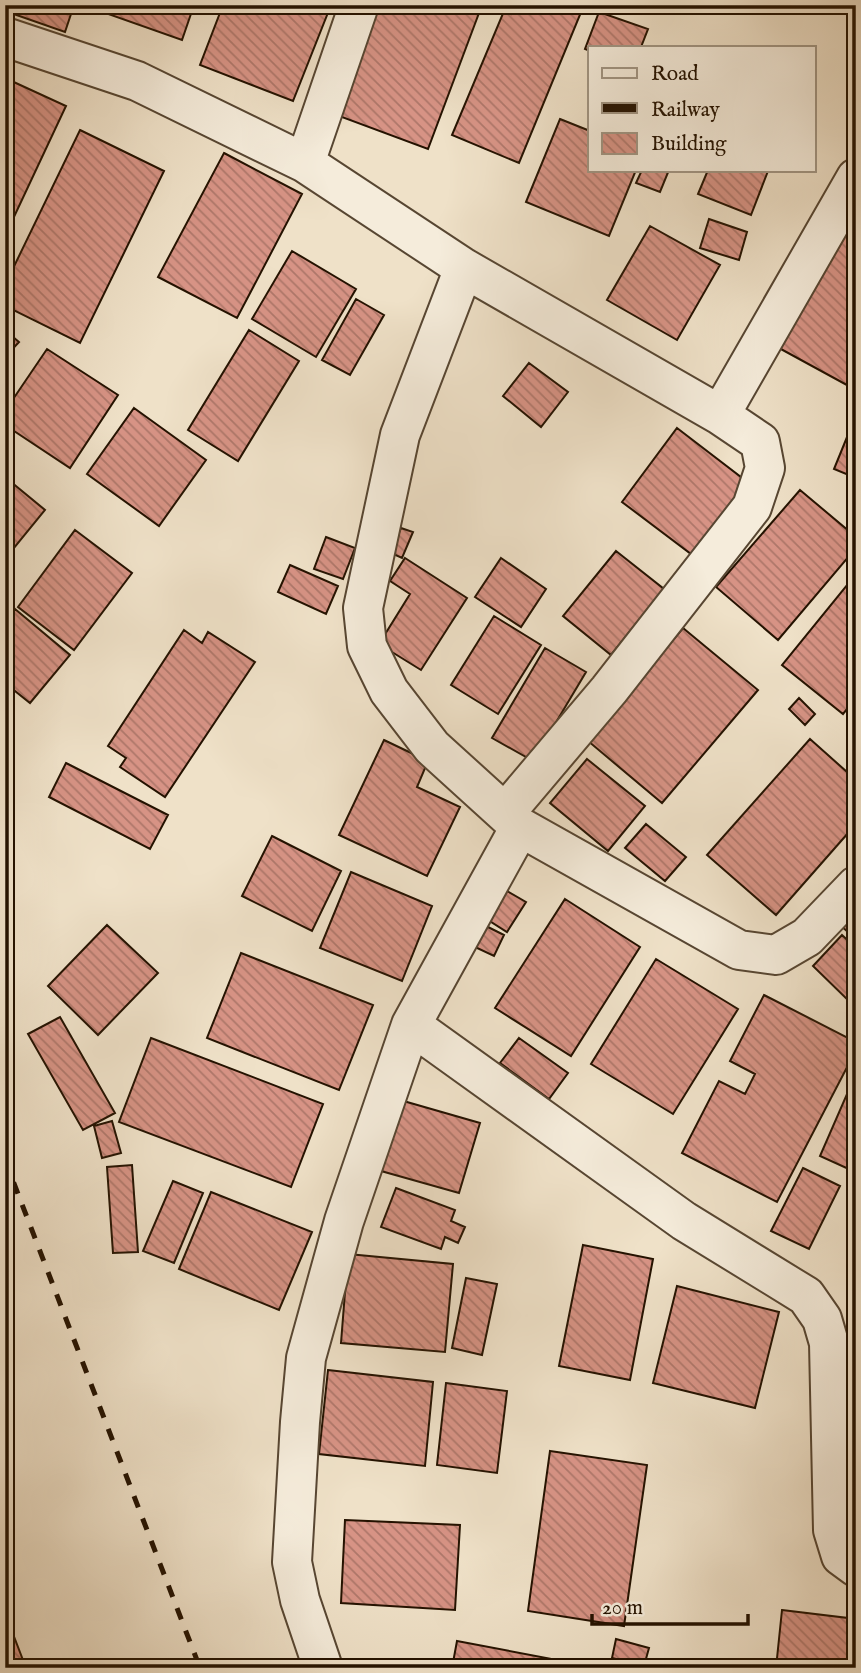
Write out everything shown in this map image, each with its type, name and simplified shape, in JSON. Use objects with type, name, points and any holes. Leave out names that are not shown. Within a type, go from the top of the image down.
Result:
[{"type":"street","points":[[304,163],[359,5]]},
{"type":"street","points":[[5,37],[137,81],[304,163],[464,268],[720,415],[760,442],[765,468],[752,507],[609,690],[512,820],[411,1025],[344,1221],[306,1358],[292,1562],[300,1600],[323,1668]]},
{"type":"street","points":[[720,415],[856,178]]},
{"type":"street","points":[[464,268],[400,435],[363,608],[367,646],[389,691],[432,747],[512,820],[739,950],[776,955],[807,937],[856,886]]},
{"type":"street","points":[[411,1025],[684,1222],[806,1296],[822,1319],[829,1343],[833,1530],[841,1556],[856,1567]]},
{"type":"building","points":[[5,5],[74,5],[65,32],[5,11]]},
{"type":"building","points":[[96,5],[194,5],[182,40],[94,9]]},
{"type":"building","points":[[223,5],[331,5],[293,101],[200,65]]},
{"type":"building","points":[[371,5],[482,5],[428,149],[331,113]]},
{"type":"building","points":[[515,5],[584,5],[519,163],[452,135],[504,11],[511,14]]},
{"type":"building","points":[[599,12],[648,29],[641,46],[588,46],[588,50],[585,49]]},
{"type":"building","points":[[5,78],[66,106],[5,236]]},
{"type":"building","points":[[560,119],[588,130],[588,172],[635,172],[609,236],[526,202]]},
{"type":"building","points":[[80,130],[164,171],[80,343],[5,306],[5,285]]},
{"type":"building","points":[[224,153],[302,194],[237,318],[158,277]]},
{"type":"building","points":[[641,172],[668,172],[660,192],[636,183]]},
{"type":"building","points":[[707,172],[768,172],[751,215],[698,194]]},
{"type":"building","points":[[709,219],[747,232],[739,260],[700,248]]},
{"type":"building","points":[[650,226],[720,265],[677,340],[607,300]]},
{"type":"building","points":[[842,230],[856,238],[856,390],[779,348]]},
{"type":"building","points":[[292,251],[356,289],[316,357],[252,319]]},
{"type":"building","points":[[356,299],[384,315],[350,375],[322,360]]},
{"type":"building","points":[[5,330],[19,342],[5,357]]},
{"type":"building","points":[[249,330],[299,361],[238,461],[188,430]]},
{"type":"building","points":[[47,349],[118,395],[70,468],[5,425],[5,411]]},
{"type":"building","points":[[529,363],[568,392],[541,427],[503,396]]},
{"type":"building","points":[[134,408],[206,460],[159,526],[87,474]]},
{"type":"building","points":[[856,415],[856,478],[834,469]]},
{"type":"building","points":[[677,428],[750,484],[695,557],[622,502]]},
{"type":"building","points":[[5,477],[45,510],[5,559]]},
{"type":"building","points":[[800,490],[856,537],[856,548],[778,640],[716,587]]},
{"type":"building","points":[[401,528],[413,532],[402,558],[391,553]]},
{"type":"building","points":[[75,530],[132,573],[74,650],[18,607]]},
{"type":"building","points":[[326,537],[355,548],[343,579],[314,569]]},
{"type":"building","points":[[616,551],[664,589],[611,655],[563,616]]},
{"type":"building","points":[[405,558],[467,598],[421,670],[379,644],[410,594],[390,581]]},
{"type":"building","points":[[501,558],[546,589],[521,627],[475,597]]},
{"type":"building","points":[[290,565],[338,586],[326,614],[278,592]]},
{"type":"building","points":[[856,574],[856,698],[843,714],[782,665]]},
{"type":"building","points":[[15,609],[70,655],[30,703],[5,683],[5,621]]},
{"type":"building","points":[[494,616],[541,645],[498,714],[451,685]]},
{"type":"building","points":[[683,628],[758,690],[662,803],[588,741]]},
{"type":"building","points":[[184,630],[202,643],[208,632],[255,662],[165,797],[120,767],[126,758],[108,746]]},
{"type":"building","points":[[545,648],[586,672],[533,761],[492,738]]},
{"type":"building","points":[[799,698],[815,714],[805,725],[789,709]]},
{"type":"building","points":[[810,739],[856,780],[856,824],[776,915],[707,855]]},
{"type":"building","points":[[384,740],[428,761],[417,787],[460,807],[427,876],[339,835]]},
{"type":"building","points":[[587,759],[645,806],[608,851],[550,803]]},
{"type":"building","points":[[66,763],[168,815],[150,849],[49,797]]},
{"type":"building","points":[[646,824],[686,857],[665,881],[625,848]]},
{"type":"building","points":[[272,836],[341,871],[312,931],[242,896]]},
{"type":"building","points":[[351,872],[432,906],[402,981],[320,948]]},
{"type":"building","points":[[495,884],[526,902],[507,932],[477,913]]},
{"type":"building","points":[[565,899],[640,947],[571,1056],[495,1008]]},
{"type":"building","points":[[856,908],[856,939],[841,926]]},
{"type":"building","points":[[107,925],[158,973],[98,1035],[48,986]]},
{"type":"building","points":[[486,926],[504,935],[494,956],[475,947]]},
{"type":"building","points":[[842,935],[856,948],[854,1006],[813,966]]},
{"type":"building","points":[[241,953],[373,1005],[339,1090],[207,1038]]},
{"type":"building","points":[[656,959],[738,1009],[673,1114],[591,1064]]},
{"type":"building","points":[[764,995],[856,1042],[856,1050],[777,1202],[682,1153],[719,1081],[745,1094],[755,1074],[730,1061]]},
{"type":"building","points":[[60,1017],[115,1113],[83,1130],[28,1034]]},
{"type":"building","points":[[151,1038],[323,1104],[291,1187],[119,1122]]},
{"type":"building","points":[[519,1038],[568,1073],[549,1099],[500,1063]]},
{"type":"building","points":[[847,1094],[856,1098],[856,1175],[820,1156]]},
{"type":"building","points":[[400,1100],[480,1123],[459,1193],[381,1171]]},
{"type":"building","points":[[112,1121],[121,1153],[102,1158],[94,1126]]},
{"type":"building","points":[[132,1165],[138,1252],[113,1253],[107,1167]]},
{"type":"building","points":[[803,1168],[840,1186],[809,1249],[771,1231]]},
{"type":"building","points":[[173,1181],[203,1193],[174,1263],[143,1251]]},
{"type":"building","points":[[396,1188],[455,1210],[451,1221],[465,1227],[458,1243],[445,1237],[441,1249],[381,1227]]},
{"type":"building","points":[[211,1192],[312,1232],[279,1310],[179,1269]]},
{"type":"building","points":[[583,1245],[653,1259],[630,1380],[559,1366]]},
{"type":"building","points":[[348,1254],[453,1264],[445,1352],[341,1343]]},
{"type":"building","points":[[466,1278],[497,1284],[482,1355],[452,1348]]},
{"type":"building","points":[[677,1286],[779,1312],[755,1408],[653,1383]]},
{"type":"building","points":[[328,1370],[433,1382],[425,1466],[319,1454]]},
{"type":"building","points":[[446,1383],[507,1391],[497,1473],[437,1465]]},
{"type":"building","points":[[550,1451],[647,1465],[624,1626],[528,1611]]},
{"type":"building","points":[[345,1520],[460,1525],[455,1610],[341,1603]]},
{"type":"building","points":[[782,1610],[856,1619],[856,1668],[776,1668]]},
{"type":"building","points":[[5,1613],[26,1668],[5,1668]]},
{"type":"building","points":[[616,1639],[649,1648],[644,1666],[612,1658]]},
{"type":"building","points":[[457,1641],[578,1664],[577,1668],[452,1668]]},
{"type":"railway","points":[[5,1160],[200,1668]]}]
